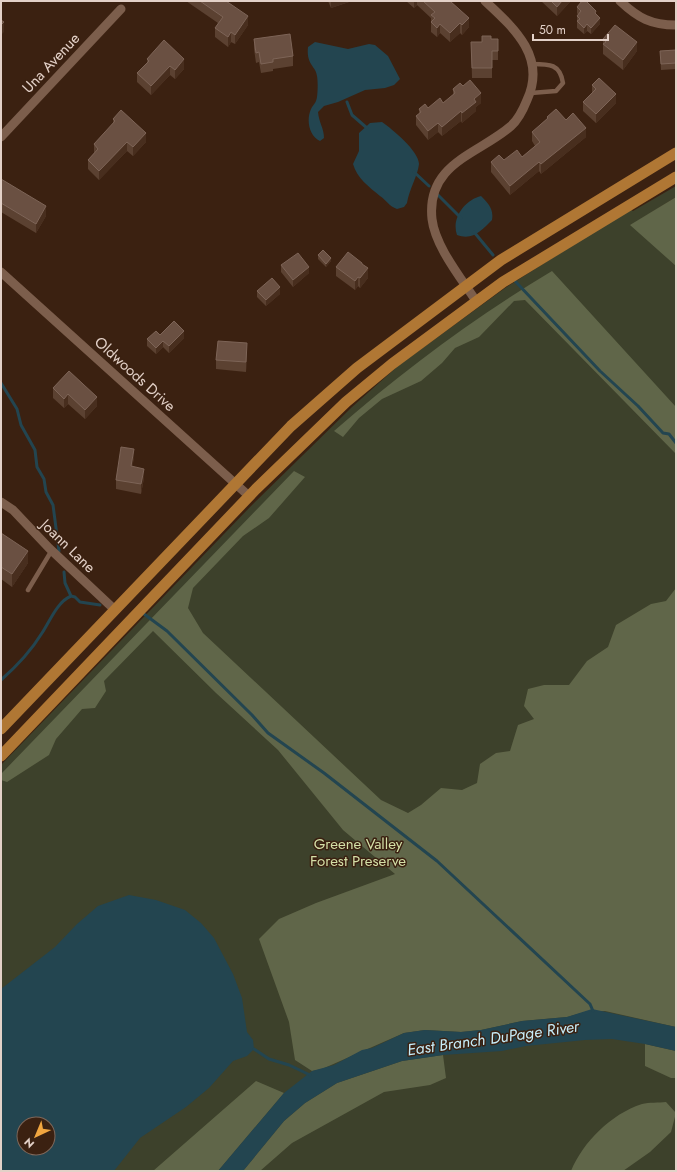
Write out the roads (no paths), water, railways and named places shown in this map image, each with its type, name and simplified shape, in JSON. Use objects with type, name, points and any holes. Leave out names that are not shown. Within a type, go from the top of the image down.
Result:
[{"type":"main road","points":[[1,729],[291,426],[357,368],[501,260],[676,153]]},
{"type":"main road","points":[[1,756],[286,458],[346,402],[392,364],[503,282],[676,177]]},
{"type":"street","points":[[476,301],[441,244],[433,224],[432,209],[437,186],[453,164],[512,125],[522,113],[531,93],[533,82],[532,64],[523,41],[514,28],[484,1]]},
{"type":"street","points":[[620,1],[634,14],[659,25],[676,25]]},
{"type":"street","name":"Una Avenue","points":[[1,136],[121,8]]},
{"type":"street","name":"Oldwoods Drive","points":[[1,272],[249,496]]},
{"type":"street","name":"Joann Lane","points":[[1,502],[13,510],[52,550],[115,610]]},
{"type":"lane","points":[[531,93],[556,91],[563,83],[561,74],[557,68],[546,64],[532,64]]},
{"type":"lane","points":[[28,590],[52,550]]},
{"type":"water","points":[[315,42],[348,49],[369,44],[375,45],[388,56],[400,79],[394,85],[385,88],[365,90],[338,102],[324,106],[318,112],[324,134],[324,138],[320,141],[316,139],[311,132],[309,123],[311,108],[317,99],[318,85],[316,73],[308,58],[308,47]]},
{"type":"water","points":[[382,122],[410,147],[415,153],[419,164],[407,203],[404,207],[397,209],[390,205],[364,182],[357,174],[353,164],[359,151],[359,133],[370,123]]},
{"type":"water","points":[[481,196],[491,209],[492,220],[477,234],[468,237],[457,235],[456,222],[461,211],[470,201]]},
{"type":"water","points":[[129,895],[156,900],[185,910],[201,923],[214,938],[233,974],[242,998],[247,1032],[253,1040],[254,1049],[247,1056],[233,1061],[209,1088],[186,1107],[140,1138],[114,1171],[1,1171],[1,989],[55,947],[77,924],[98,906]]},
{"type":"water","name":"East Branch DuPage River","points":[[592,1009],[676,1027],[676,1051],[612,1039],[526,1046],[502,1051],[443,1055],[402,1061],[337,1083],[305,1103],[284,1121],[243,1171],[218,1171],[284,1093],[312,1071],[334,1065],[362,1050],[372,1048],[404,1033],[425,1030],[461,1032],[481,1030],[522,1021],[567,1017]]},
{"type":"waterway","points":[[347,102],[352,115],[367,128]]},
{"type":"waterway","points":[[414,172],[429,186]]},
{"type":"waterway","points":[[438,195],[461,218]]},
{"type":"waterway","points":[[474,232],[493,255]]},
{"type":"waterway","points":[[515,281],[600,371],[638,406],[663,433],[669,434],[676,443]]},
{"type":"waterway","points":[[1,383],[17,409],[21,425],[35,450],[37,467],[44,479],[46,492],[53,505],[59,551]]},
{"type":"waterway","points":[[64,572],[65,583],[71,596]]},
{"type":"waterway","points":[[71,596],[75,597],[80,602],[100,605]]},
{"type":"waterway","points":[[1,680],[18,664],[38,640],[58,607],[71,596]]},
{"type":"waterway","points":[[144,614],[167,631],[252,715],[268,733],[324,773],[437,861],[590,1004],[593,1011]]},
{"type":"waterway","points":[[254,1049],[269,1059],[289,1065],[310,1075]]},
{"type":"park label","name":"Greene Valley Forest Preserve","points":[[358,852]]}]
